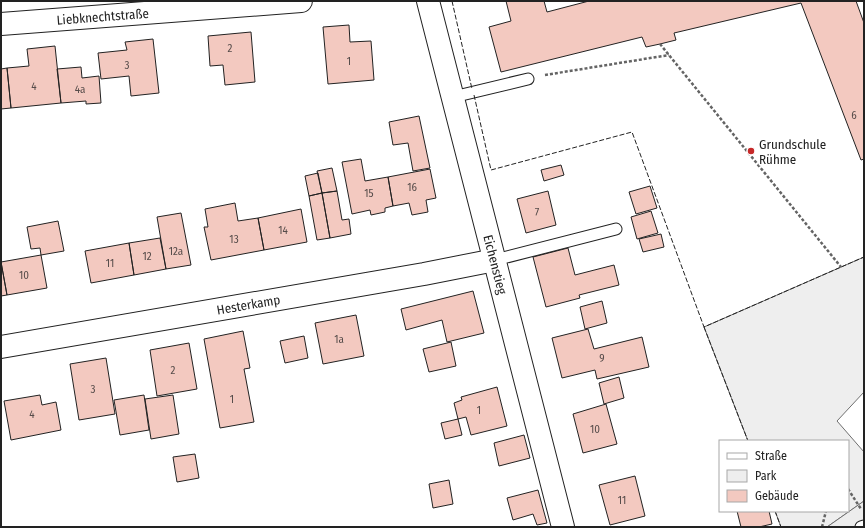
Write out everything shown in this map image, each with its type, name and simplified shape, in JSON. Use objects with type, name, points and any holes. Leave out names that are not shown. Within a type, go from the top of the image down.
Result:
[{"type":"street","name":"Liebknechtstraße","points":[[1,24],[301,1]]},
{"type":"street","name":"Eichenstieg","points":[[428,1],[563,527]]},
{"type":"street","name":"Hesterkamp","points":[[1,347],[424,274],[495,260]]},
{"type":"lane","points":[[453,97],[528,79]]},
{"type":"lane","points":[[495,260],[616,229]]},
{"type":"path","points":[[660,44],[841,267]]},
{"type":"path","points":[[553,73],[669,55]]},
{"type":"path","points":[[849,491],[857,503]]},
{"type":"path","points":[[822,527],[826,512]]},
{"type":"green space","points":[[864,257],[864,392],[837,421],[864,452],[864,501],[849,512],[849,440],[748,440],[704,327]]},
{"type":"green space","points":[[775,512],[848,512],[827,527],[781,527]]},
{"type":"shaded area","points":[[864,501],[864,527],[827,527],[849,512]]},
{"type":"building","points":[[506,1],[544,1],[547,12],[589,1],[856,1],[864,23],[864,159],[861,160],[801,3],[674,33],[676,40],[660,44],[646,47],[642,37],[501,72],[489,27],[511,21]]},
{"type":"building","points":[[349,25],[350,42],[371,41],[374,80],[328,84],[323,27]]},
{"type":"building","points":[[251,32],[255,82],[225,85],[223,65],[210,66],[208,36]]},
{"type":"building","points":[[153,39],[159,93],[131,96],[129,76],[101,79],[98,53],[127,50],[125,42]]},
{"type":"building","points":[[55,46],[61,103],[11,108],[7,68],[29,66],[27,49]]},
{"type":"building","points":[[81,67],[82,78],[99,76],[101,103],[86,104],[86,101],[61,103],[57,69]]},
{"type":"building","points":[[7,68],[11,108],[1,109],[1,69]]},
{"type":"building","points":[[419,116],[430,168],[413,171],[408,143],[393,145],[389,122]]},
{"type":"building","points":[[361,159],[365,181],[388,177],[393,206],[385,208],[385,212],[371,215],[370,210],[352,214],[342,162]]},
{"type":"building","points":[[561,165],[564,175],[544,181],[541,170]]},
{"type":"building","points":[[332,168],[337,191],[322,193],[317,171]]},
{"type":"building","points":[[430,169],[436,198],[426,200],[428,212],[412,215],[409,203],[393,206],[388,177]]},
{"type":"building","points":[[318,173],[322,193],[309,196],[305,176]]},
{"type":"building","points":[[650,186],[657,208],[636,214],[629,192]]},
{"type":"building","points":[[337,191],[342,220],[349,219],[351,234],[330,238],[322,193]]},
{"type":"building","points":[[548,191],[556,225],[526,233],[517,199]]},
{"type":"building","points":[[322,193],[330,238],[317,240],[309,196]]},
{"type":"building","points":[[235,203],[238,221],[258,218],[264,250],[211,260],[204,227],[208,227],[205,209]]},
{"type":"building","points":[[301,209],[307,242],[264,250],[258,218]]},
{"type":"building","points":[[651,211],[658,233],[637,239],[631,217]]},
{"type":"building","points":[[181,213],[191,265],[166,269],[157,217]]},
{"type":"building","points":[[58,221],[64,251],[41,255],[40,248],[31,249],[27,227]]},
{"type":"building","points":[[661,234],[664,247],[643,252],[639,239]]},
{"type":"building","points":[[160,238],[166,269],[134,275],[129,243]]},
{"type":"building","points":[[129,243],[134,275],[91,283],[85,251]]},
{"type":"building","points":[[568,248],[575,275],[614,265],[619,285],[579,295],[580,298],[546,307],[533,257]]},
{"type":"building","points":[[41,255],[47,288],[7,295],[1,262]]},
{"type":"building","points":[[1,262],[7,295],[1,296]]},
{"type":"building","points":[[473,291],[484,333],[447,342],[442,320],[406,330],[401,309]]},
{"type":"building","points":[[602,301],[607,323],[585,329],[580,307]]},
{"type":"building","points":[[356,315],[364,356],[323,364],[315,323]]},
{"type":"building","points":[[588,329],[594,349],[642,337],[649,367],[597,379],[595,370],[562,378],[552,338]]},
{"type":"building","points":[[243,331],[250,368],[244,369],[254,422],[220,428],[204,339]]},
{"type":"building","points":[[304,336],[308,358],[285,363],[280,341]]},
{"type":"building","points":[[451,342],[456,366],[429,372],[423,349]]},
{"type":"building","points":[[189,343],[197,389],[157,396],[150,350]]},
{"type":"building","points":[[106,358],[115,414],[79,420],[70,364]]},
{"type":"building","points":[[619,377],[624,398],[604,404],[599,383]]},
{"type":"building","points":[[497,387],[507,426],[471,435],[466,417],[458,419],[454,403],[462,400],[461,397]]},
{"type":"building","points":[[40,395],[42,405],[56,402],[61,430],[11,440],[4,401]]},
{"type":"building","points":[[144,395],[149,430],[120,435],[114,400]]},
{"type":"building","points":[[173,395],[179,434],[151,439],[145,399]]},
{"type":"building","points":[[606,404],[617,444],[583,453],[573,414]]},
{"type":"building","points":[[458,419],[462,435],[445,439],[441,423]]},
{"type":"building","points":[[524,435],[530,458],[499,466],[494,443]]},
{"type":"building","points":[[195,454],[199,478],[177,482],[173,457]]},
{"type":"building","points":[[635,476],[645,516],[610,525],[599,485]]},
{"type":"building","points":[[449,480],[453,504],[433,508],[429,484]]},
{"type":"building","points":[[538,490],[547,523],[537,525],[533,514],[513,520],[507,498]]},
{"type":"building","points":[[737,512],[769,512],[772,524],[759,527],[741,527]]},
{"type":"fence","points":[[452,1],[472,89]]},
{"type":"fence","points":[[474,95],[491,170],[632,132],[704,327],[864,257]]},
{"type":"fence","points":[[704,327],[748,440]]},
{"type":"fence","points":[[775,512],[781,527]]},
{"type":"place","name":"Grundschule Rühme","points":[[751,151]]}]
